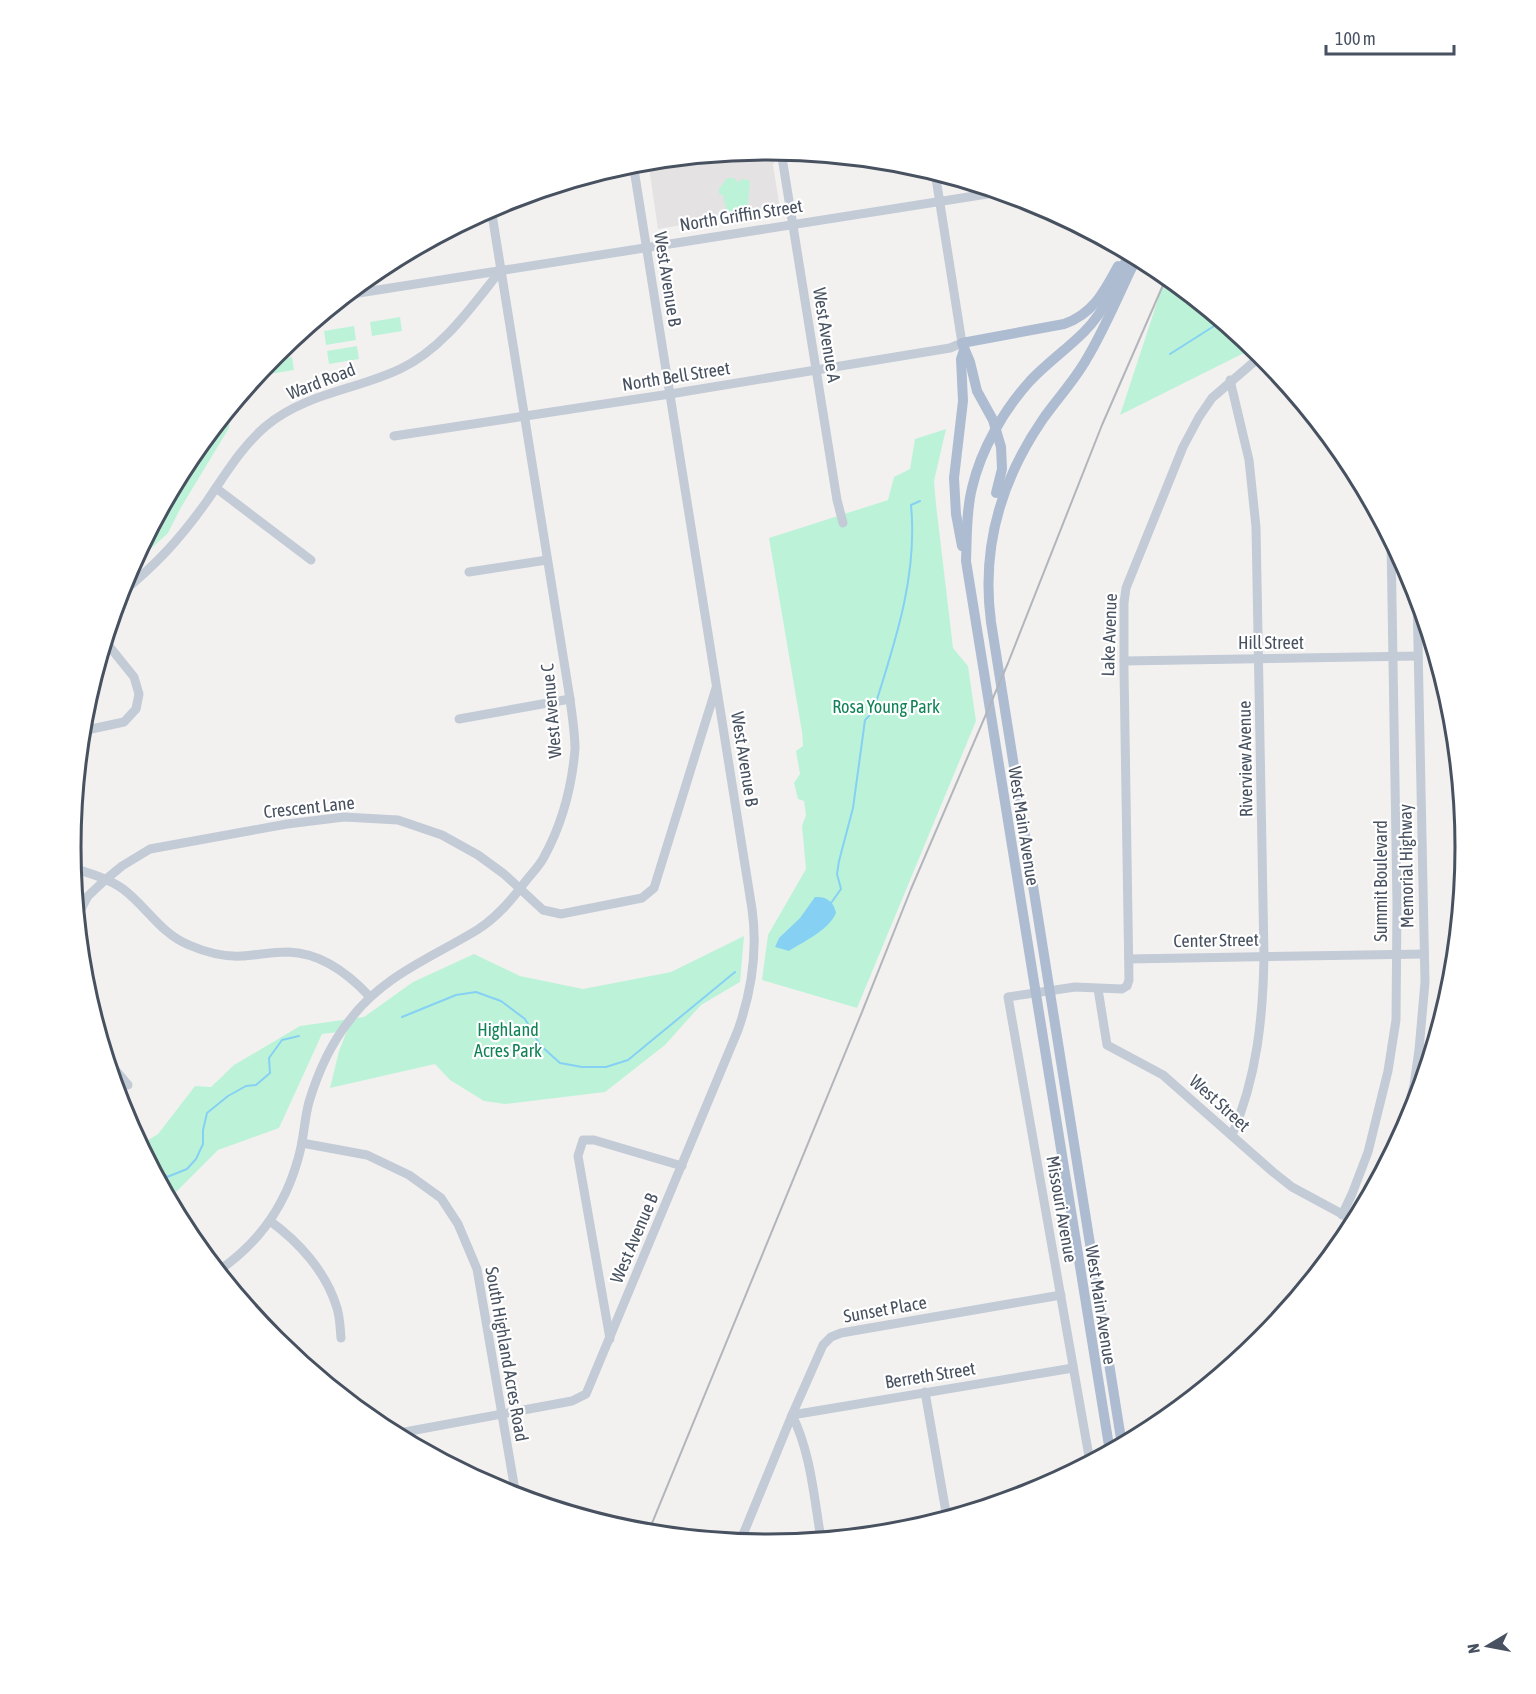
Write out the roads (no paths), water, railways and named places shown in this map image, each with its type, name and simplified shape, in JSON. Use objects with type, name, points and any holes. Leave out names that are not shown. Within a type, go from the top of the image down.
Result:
[{"type":"main road","points":[[963,347],[1078,320],[1102,296],[1123,259]]},
{"type":"main road","name":"West Main Avenue","points":[[1109,1443],[966,561],[968,509],[972,489],[977,470],[996,429],[1014,400],[1030,381],[1086,330],[1097,316],[1114,290],[1124,260]]},
{"type":"main road","name":"West Main Avenue","points":[[1121,1436],[993,633],[988,582],[993,531],[1010,475],[1038,427],[1088,358],[1133,265]]},
{"type":"main road","points":[[963,347],[970,362],[976,391],[996,429],[1002,455],[1002,469],[984,541],[988,582]]},
{"type":"main road","points":[[963,347],[961,359],[963,401],[954,487],[956,514],[966,561]]},
{"type":"street","name":"West Avenue A","points":[[783,160],[837,500],[843,523]]},
{"type":"street","name":"West Avenue B","points":[[501,1415],[572,1401],[586,1394],[742,1018],[755,950],[752,909],[635,173]]},
{"type":"street","points":[[936,181],[963,347]]},
{"type":"street","name":"North Griffin Street","points":[[364,292],[984,194]]},
{"type":"street","name":"West Avenue C","points":[[224,1266],[248,1248],[270,1221],[285,1193],[298,1162],[309,1103],[325,1058],[349,1021],[389,980],[480,928],[508,905],[543,859],[560,821],[571,785],[575,747],[570,699],[493,218]]},
{"type":"street","name":"Ward Road","points":[[133,583],[174,545],[248,444],[266,426],[307,400],[392,373],[412,363],[429,351],[452,329],[501,270]]},
{"type":"street","name":"North Bell Street","points":[[394,436],[963,347]]},
{"type":"street","name":"Lake Avenue","points":[[1129,959],[1124,661],[1126,588],[1183,447],[1212,398],[1254,361]]},
{"type":"street","name":"Riverview Avenue","points":[[1230,380],[1249,460],[1255,516],[1260,658],[1264,956],[1263,1010],[1254,1063],[1241,1113],[1232,1135]]},
{"type":"street","points":[[216,488],[311,560]]},
{"type":"street","name":"Summit Boulevard","points":[[1342,1215],[1368,1152],[1388,1071],[1396,1020],[1391,559]]},
{"type":"street","points":[[469,572],[547,560]]},
{"type":"street","name":"Memorial Highway","points":[[1415,1079],[1425,982],[1417,622]]},
{"type":"street","points":[[91,729],[124,722],[136,709],[139,694],[134,677],[110,648]]},
{"type":"street","name":"Hill Street","points":[[1124,661],[1418,657]]},
{"type":"street","name":"Crescent Lane","points":[[83,904],[88,896],[105,880],[122,866],[150,849],[287,824],[344,817],[398,820],[442,835],[478,855],[543,910],[561,914],[642,898],[654,888],[716,686]]},
{"type":"street","points":[[459,719],[570,699]]},
{"type":"street","points":[[82,871],[122,887],[160,926],[186,944],[212,953],[240,956],[289,952],[311,956],[332,964],[355,981],[370,997]]},
{"type":"street","name":"Center Street","points":[[1129,959],[1424,954]]},
{"type":"street","points":[[1034,992],[1075,987],[1122,989],[1127,986],[1129,980],[1129,959]]},
{"type":"street","name":"West Street","points":[[1098,989],[1107,1045],[1163,1075],[1283,1181],[1347,1217]]},
{"type":"street","name":"Missouri Avenue","points":[[1034,992],[1008,997],[1089,1454]]},
{"type":"street","points":[[120,1075],[128,1085]]},
{"type":"street","points":[[610,1339],[578,1156],[583,1140],[594,1140],[682,1166]]},
{"type":"street","name":"South Highland Acres Road","points":[[302,1143],[367,1155],[409,1175],[441,1198],[458,1224],[477,1269],[514,1485]]},
{"type":"street","points":[[270,1221],[286,1233],[323,1274],[337,1307],[341,1338]]},
{"type":"street","name":"Sunset Place","points":[[743,1533],[823,1344],[836,1334],[1061,1295]]},
{"type":"street","name":"Berreth Street","points":[[792,1415],[1073,1368]]},
{"type":"street","points":[[925,1392],[946,1511]]},
{"type":"street","points":[[408,1432],[501,1415]]},
{"type":"street","points":[[792,1415],[806,1455],[820,1532]]},
{"type":"water","points":[[815,897],[832,903],[836,913],[832,919],[822,930],[789,951],[775,947],[779,938],[800,918]]},
{"type":"waterway","points":[[1170,354],[1215,325]]},
{"type":"waterway","points":[[831,903],[841,889],[837,874],[853,808],[865,720],[873,712],[889,662],[908,584],[912,532],[911,505],[920,501]]},
{"type":"waterway","points":[[402,1017],[456,995],[476,992],[501,1001],[525,1019],[540,1045],[560,1063],[582,1067],[606,1067],[628,1060],[735,972]]},
{"type":"waterway","points":[[165,1175],[167,1177],[187,1169],[196,1159],[203,1144],[207,1113],[228,1096],[246,1086],[256,1085],[270,1073],[269,1058],[282,1040],[299,1036]]},
{"type":"railway","points":[[652,1524],[911,889],[1008,663],[1102,425],[1163,285]]},
{"type":"park label","name":"Rosa Young Park","points":[[886,706]]},
{"type":"park label","name":"Highland Acres Park","points":[[508,1039]]}]
